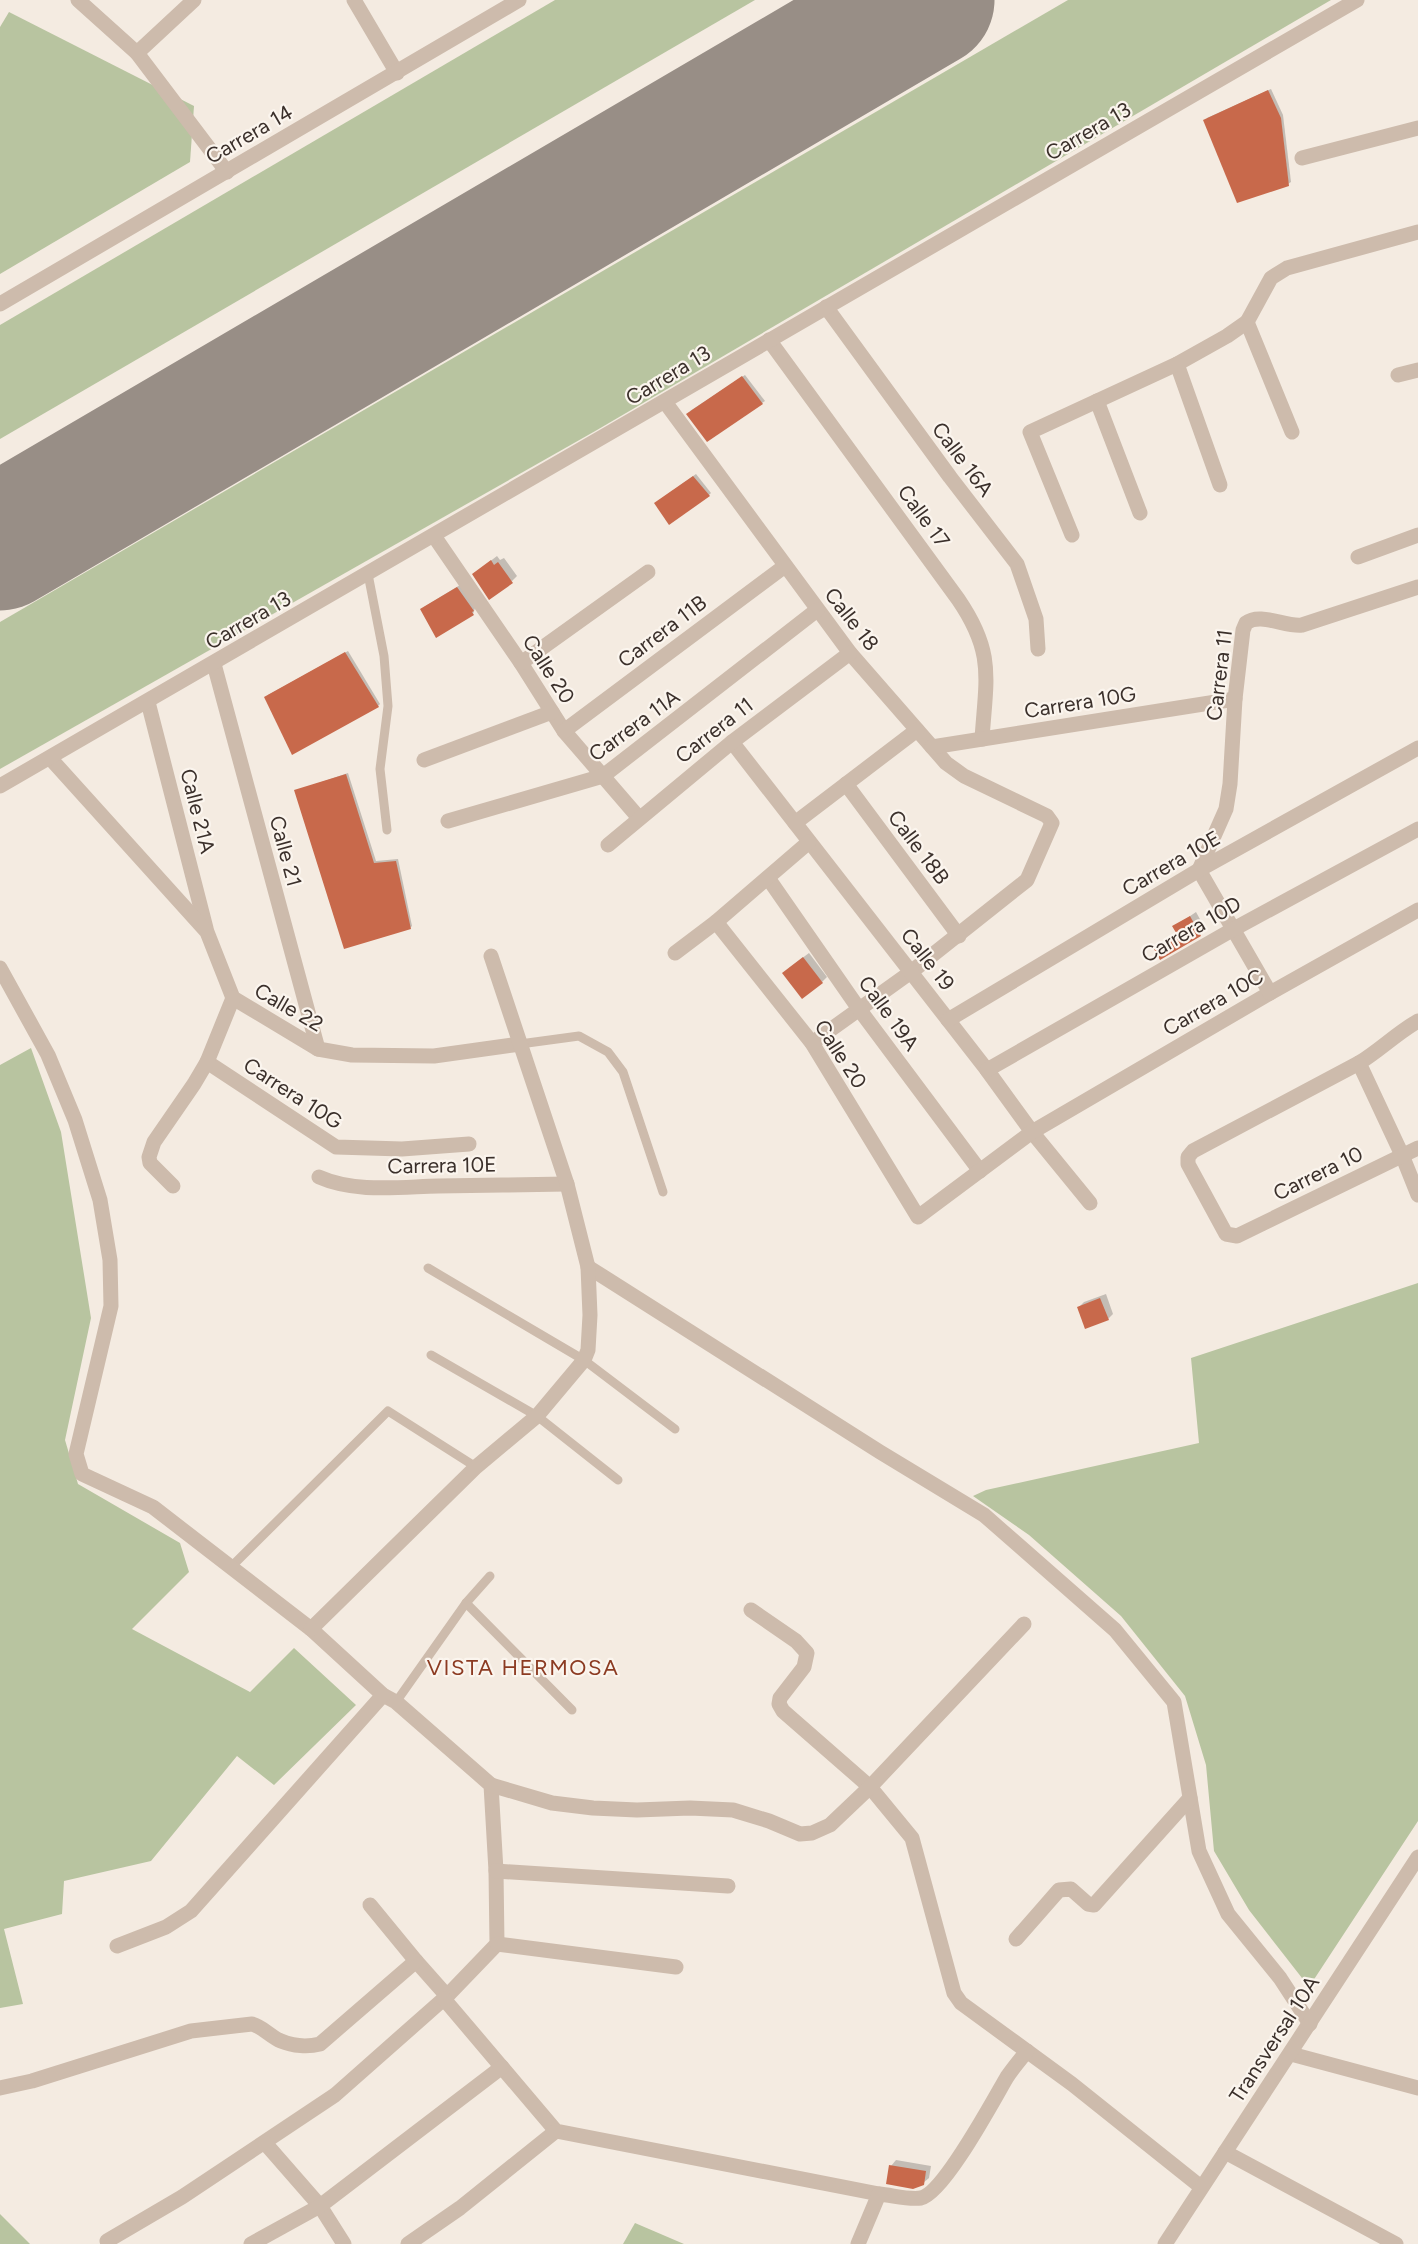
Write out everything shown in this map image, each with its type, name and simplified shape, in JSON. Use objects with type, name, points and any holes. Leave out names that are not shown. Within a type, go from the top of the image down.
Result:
[{"type":"street","points":[[78,0],[137,52],[227,172]]},
{"type":"street","points":[[137,52],[194,0]]},
{"type":"street","points":[[354,0],[397,73]]},
{"type":"street","name":"Carrera 14","points":[[0,304],[519,0]]},
{"type":"street","name":"Carrera 13","points":[[0,786],[1357,0]]},
{"type":"street","points":[[1302,158],[1418,128]]},
{"type":"street","points":[[1072,535],[1030,432],[1177,364],[1227,336],[1247,322],[1271,278],[1287,268],[1418,232]]},
{"type":"street","name":"Calle 16A","points":[[826,307],[950,477],[1017,564],[1036,619],[1038,649]]},
{"type":"street","points":[[1247,322],[1293,432]]},
{"type":"street","name":"Calle 17","points":[[769,340],[958,599],[979,633],[986,658],[982,739]]},
{"type":"street","points":[[1177,364],[1220,485]]},
{"type":"street","points":[[1398,375],[1418,370]]},
{"type":"street","points":[[1097,401],[1140,513]]},
{"type":"street","name":"Calle 18","points":[[665,402],[850,653],[932,747],[955,771],[1047,816],[1052,826],[1027,880],[959,936]]},
{"type":"street","points":[[1358,557],[1418,535]]},
{"type":"street","name":"Calle 20","points":[[434,536],[521,663],[564,731],[639,818]]},
{"type":"street","name":"Carrera 11B","points":[[564,731],[785,566]]},
{"type":"street","points":[[521,663],[648,572]]},
{"type":"street","name":"Carrera 11","points":[[1199,870],[1226,809],[1243,630],[1250,620],[1257,618],[1293,626],[1302,625],[1418,587]]},
{"type":"street","name":"Carrera 11A","points":[[448,821],[603,776],[617,768],[817,610]]},
{"type":"street","name":"Carrera 11","points":[[608,845],[732,742],[850,653]]},
{"type":"street","name":"Calle 21","points":[[214,664],[318,1049]]},
{"type":"street","name":"Carrera 10G","points":[[932,747],[1235,699]]},
{"type":"street","name":"Calle 21A","points":[[148,702],[207,932]]},
{"type":"street","points":[[424,760],[552,712]]},
{"type":"street","points":[[795,823],[917,730]]},
{"type":"street","name":"Calle 19","points":[[732,742],[987,1070],[1032,1132],[1090,1203]]},
{"type":"street","name":"Carrera 10E","points":[[948,1020],[1199,870],[1418,748]]},
{"type":"street","name":"Calle 22","points":[[50,758],[207,932],[233,998],[318,1049],[352,1055],[434,1056],[520,1044]]},
{"type":"street","name":"Calle 18B","points":[[846,784],[959,936]]},
{"type":"street","name":"Carrera 10D","points":[[987,1070],[1232,930],[1418,829]]},
{"type":"street","points":[[675,953],[716,922],[809,842]]},
{"type":"street","points":[[1199,870],[1270,993]]},
{"type":"street","name":"Calle 19A","points":[[768,878],[859,1009],[980,1170]]},
{"type":"street","name":"Carrera 10C","points":[[918,1217],[1032,1132],[1270,993],[1418,910]]},
{"type":"street","name":"Calle 20","points":[[716,922],[812,1043],[918,1217]]},
{"type":"street","points":[[812,1043],[959,936]]},
{"type":"street","points":[[311,1629],[476,1467],[537,1416],[584,1360],[588,1350],[590,1315],[588,1267],[567,1184],[491,956]]},
{"type":"street","points":[[0,968],[48,1055],[75,1120],[100,1200],[110,1260],[111,1306],[76,1454],[82,1474],[153,1507],[311,1629],[491,1785],[552,1803],[593,1808],[733,1810],[800,1834],[812,1833],[830,1825],[870,1787],[1024,1624]]},
{"type":"street","points":[[173,1186],[150,1163],[150,1152],[154,1142],[207,1062],[233,998]]},
{"type":"street","points":[[1418,1021],[1398,1032],[1379,1050],[1359,1063],[1418,1195]]},
{"type":"street","name":"Carrera 10G","points":[[207,1062],[336,1147],[402,1149],[469,1144]]},
{"type":"street","name":"Carrera 10","points":[[1359,1063],[1193,1150],[1188,1157],[1188,1164],[1226,1234],[1237,1236],[1418,1148]]},
{"type":"street","name":"Carrera 10E","points":[[319,1178],[359,1187],[567,1184]]},
{"type":"street","points":[[588,1267],[880,1452],[984,1515],[1115,1630],[1174,1702],[1199,1851],[1228,1914],[1280,1978],[1310,2024]]},
{"type":"street","points":[[751,1610],[796,1641],[807,1653],[804,1667],[780,1698],[779,1704],[783,1711],[870,1787],[912,1838],[954,1993],[961,2003],[1072,2084],[1201,2187]]},
{"type":"street","points":[[117,1946],[166,1927],[191,1911],[390,1698]]},
{"type":"street","points":[[108,2241],[265,2144],[335,2095],[445,1997],[496,1944],[496,1871],[491,1785]]},
{"type":"street","points":[[1016,1939],[1059,1890],[1071,1889],[1088,1904],[1094,1905],[1190,1798]]},
{"type":"street","name":"Transversal 10A","points":[[1165,2244],[1418,1857]]},
{"type":"street","points":[[496,1871],[728,1886]]},
{"type":"street","points":[[370,1905],[556,2131],[879,2194],[922,2198],[932,2192],[955,2162],[984,2118],[1008,2075],[1027,2051]]},
{"type":"street","points":[[496,1944],[676,1967]]},
{"type":"street","points":[[0,2088],[32,2081],[191,2031],[252,2024],[281,2041],[310,2047],[320,2044],[416,1961]]},
{"type":"street","points":[[1291,2054],[1418,2088]]},
{"type":"street","points":[[251,2244],[320,2206],[502,2067]]},
{"type":"street","points":[[408,2244],[460,2208],[556,2131]]},
{"type":"street","points":[[265,2144],[320,2206],[344,2244]]},
{"type":"street","points":[[1225,2152],[1371,2239],[1395,2244]]},
{"type":"street","points":[[858,2244],[879,2194]]},
{"type":"lane","points":[[368,574],[384,656],[388,706],[380,769],[387,830]]},
{"type":"lane","points":[[520,1044],[579,1035],[608,1052],[623,1072],[663,1192]]},
{"type":"lane","points":[[428,1268],[584,1360],[675,1429]]},
{"type":"lane","points":[[431,1355],[537,1416],[618,1480]]},
{"type":"lane","points":[[230,1568],[388,1411],[476,1467]]},
{"type":"lane","points":[[390,1698],[490,1576]]},
{"type":"lane","points":[[466,1604],[572,1710]]},
{"type":"green space","points":[[555,0],[755,0],[0,439],[0,325]]},
{"type":"green space","points":[[1068,0],[1331,0],[597,430],[0,769],[0,622]]},
{"type":"green space","points":[[9,12],[194,106],[190,162],[0,274],[0,27]]},
{"type":"green space","points":[[31,1048],[61,1132],[91,1318],[65,1440],[78,1484],[180,1543],[189,1572],[132,1629],[250,1692],[294,1648],[356,1705],[274,1785],[237,1756],[151,1861],[64,1881],[62,1914],[4,1929],[23,2004],[0,2008],[0,1065]]},
{"type":"green space","points":[[1418,1283],[1418,1821],[1309,1987],[1249,1910],[1214,1851],[1206,1765],[1185,1696],[1121,1616],[1029,1535],[973,1496],[986,1490],[1199,1443],[1191,1358]]},
{"type":"green space","points":[[0,2214],[30,2244],[0,2244]]},
{"type":"green space","points":[[635,2223],[684,2244],[623,2244]]},
{"type":"building","points":[[1268,90],[1281,118],[1289,186],[1237,203],[1203,120]]},
{"type":"building","points":[[742,376],[763,404],[707,442],[686,414]]},
{"type":"building","points":[[693,476],[710,496],[669,525],[654,503]]},
{"type":"building","points":[[491,560],[494,565],[498,562],[513,583],[489,600],[472,574]]},
{"type":"building","points":[[457,587],[474,611],[472,612],[474,615],[436,638],[420,609]]},
{"type":"building","points":[[345,652],[379,707],[292,755],[264,697]]},
{"type":"building","points":[[346,774],[374,863],[396,861],[411,929],[344,949],[294,790]]},
{"type":"building","points":[[1190,916],[1201,936],[1160,960],[1154,949],[1178,936],[1172,926]]},
{"type":"building","points":[[803,957],[823,983],[802,999],[782,973]]},
{"type":"building","points":[[1100,1298],[1109,1320],[1085,1329],[1077,1307]]},
{"type":"building","points":[[889,2165],[926,2171],[924,2185],[913,2189],[886,2184]]},
{"type":"runway","points":[[0,543],[927,0]]},
{"type":"district","name":"VISTA HERMOSA","points":[[523,1667]]}]
